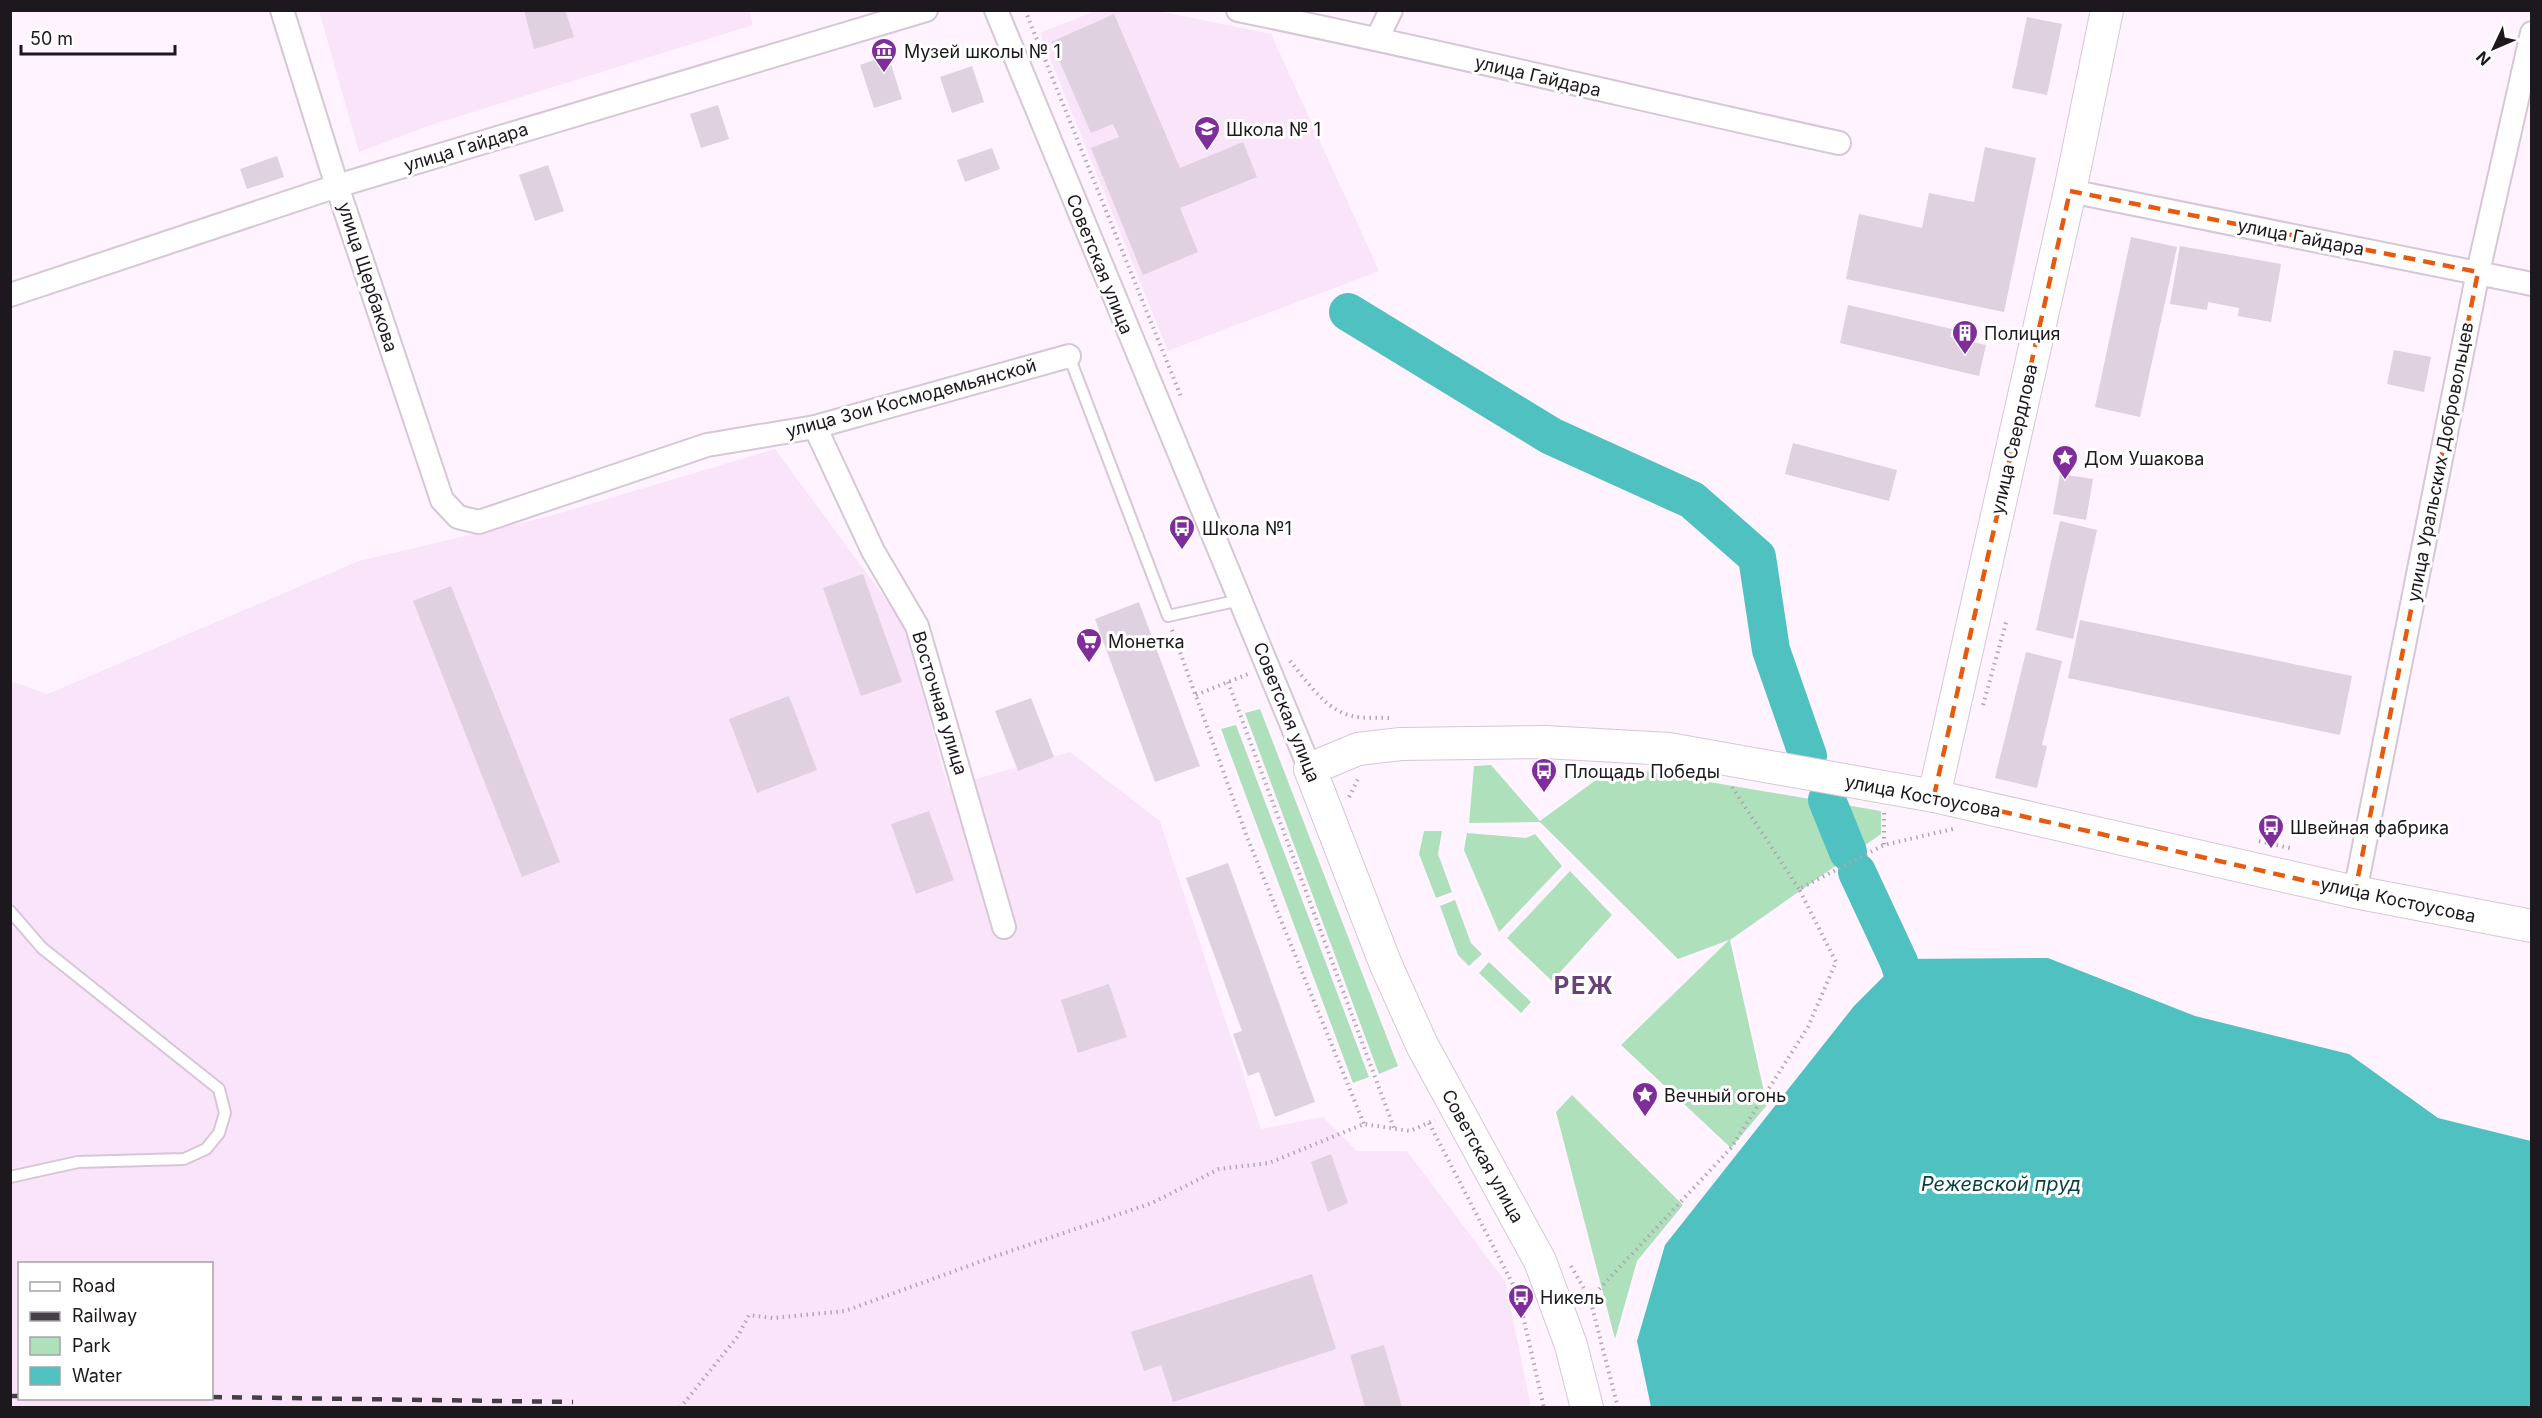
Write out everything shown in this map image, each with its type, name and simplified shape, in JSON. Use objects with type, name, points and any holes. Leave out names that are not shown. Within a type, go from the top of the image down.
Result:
[{"type":"main road","name":"улица Свердлова","points":[[1934,796],[2070,191],[2108,10]]},
{"type":"main road","name":"улица Костоусова","points":[[1310,769],[1358,749],[1401,744],[1545,742],[1669,748],[1934,796],[2355,892],[2532,926]]},
{"type":"main road","name":"Советская улица","points":[[1310,769],[1386,965],[1422,1046],[1540,1261],[1571,1345],[1587,1407]]},
{"type":"street","name":"улица Щербакова","points":[[282,10],[337,186],[442,500],[458,517],[479,522]]},
{"type":"street","name":"улица Гайдара","points":[[10,295],[337,186],[926,10]]},
{"type":"street","name":"Советская улица","points":[[996,10],[1310,769]]},
{"type":"street","name":"улица Гайдара","points":[[1238,10],[1839,143]]},
{"type":"street","points":[[1377,39],[1391,10]]},
{"type":"street","name":"улица Уральских Добровольцев","points":[[2355,892],[2478,272],[2532,33]]},
{"type":"street","name":"улица Гайдара","points":[[2070,191],[2532,284]]},
{"type":"street","name":"улица Зои Космодемьянской","points":[[479,522],[707,445],[815,427],[1069,356]]},
{"type":"street","name":"Восточная улица","points":[[815,427],[873,551],[917,626],[1004,927]]},
{"type":"lane","points":[[1069,356],[1168,616],[1240,600]]},
{"type":"lane","points":[[10,911],[42,948],[219,1089],[225,1113],[219,1133],[206,1149],[184,1159],[78,1162],[10,1177]]},
{"type":"path","points":[[1025,10],[1185,406]]},
{"type":"path","points":[[1168,616],[1247,837],[1364,1124]]},
{"type":"path","points":[[1982,710],[2007,619]]},
{"type":"path","points":[[1196,695],[1288,659],[1317,693],[1333,707],[1352,716],[1391,718]]},
{"type":"path","points":[[1228,682],[1394,1129]]},
{"type":"path","points":[[1590,1299],[1731,1148],[1808,1027],[1836,962],[1799,890],[1729,781]]},
{"type":"path","points":[[1349,794],[1353,805]]},
{"type":"path","points":[[1799,890],[1884,845],[1958,827]]},
{"type":"path","points":[[2249,839],[2294,849]]},
{"type":"path","points":[[680,1407],[738,1336],[749,1315],[772,1318],[845,1311],[990,1258],[1152,1203],[1219,1169],[1269,1163],[1364,1124],[1410,1131],[1429,1123],[1518,1293],[1544,1407]]},
{"type":"path","points":[[1568,1259],[1590,1299],[1618,1407]]},
{"type":"highlighted area","points":[[2070,191],[2478,272],[2355,892],[1934,796]]},
{"type":"shaded area","points":[[749,10],[753,25],[431,125],[359,152],[319,11]]},
{"type":"shaded area","name":"Школа № 1","points":[[1153,10],[1271,34],[1379,271],[1168,351],[1040,33],[1095,11]]},
{"type":"shaded area","points":[[775,449],[904,624],[948,787],[1070,752],[1160,821],[1261,1129],[1323,1117],[1357,1151],[1407,1151],[1505,1281],[1531,1407],[11,1407],[10,681],[48,694],[359,561],[550,516]]},
{"type":"green space","points":[[1260,709],[1398,1066],[1379,1074],[1245,713]]},
{"type":"green space","points":[[1236,725],[1369,1077],[1353,1083],[1221,729]]},
{"type":"green space","points":[[1491,765],[1540,821],[1615,766],[1881,811],[1881,834],[1730,940],[1767,1105],[1731,1148],[1621,1045],[1729,940],[1678,959],[1540,822],[1469,823],[1474,766]]},
{"type":"green space","points":[[1424,831],[1442,831],[1438,854],[1452,892],[1436,898],[1419,854]]},
{"type":"green space","points":[[1467,833],[1526,838],[1535,834],[1562,866],[1499,932],[1464,850]]},
{"type":"green space","points":[[1570,871],[1612,915],[1552,981],[1507,938]]},
{"type":"green space","points":[[1455,900],[1471,943],[1482,954],[1469,966],[1458,955],[1440,906]]},
{"type":"green space","points":[[1489,962],[1531,1002],[1521,1013],[1479,973]]},
{"type":"green space","points":[[1572,1095],[1683,1205],[1637,1261],[1615,1339],[1556,1112]]},
{"type":"water","name":"Режевской пруд","points":[[2048,958],[2195,1016],[2349,1054],[2438,1118],[2531,1141],[2531,1407],[1651,1407],[1637,1341],[1665,1245],[1854,1006],[1901,959]]},
{"type":"building","points":[[524,10],[565,10],[574,37],[534,49]]},
{"type":"building","points":[[1114,14],[1180,168],[1243,142],[1257,177],[1180,208],[1198,252],[1143,275],[1091,148],[1119,137],[1113,124],[1091,133],[1051,42]]},
{"type":"building","points":[[2027,17],[2062,24],[2047,95],[2012,88]]},
{"type":"building","points":[[888,55],[902,99],[874,108],[860,65]]},
{"type":"building","points":[[972,66],[984,102],[952,113],[940,77]]},
{"type":"building","points":[[718,105],[729,139],[701,148],[690,114]]},
{"type":"building","points":[[1985,147],[2036,158],[2004,312],[1846,279],[1859,214],[1922,228],[1929,193],[1974,202]]},
{"type":"building","points":[[992,148],[1000,169],[965,182],[957,160]]},
{"type":"building","points":[[277,156],[284,177],[247,189],[240,169]]},
{"type":"building","points":[[548,165],[564,211],[535,221],[519,175]]},
{"type":"building","points":[[2131,237],[2177,247],[2140,417],[2095,407]]},
{"type":"building","points":[[2180,246],[2281,264],[2271,322],[2238,316],[2239,308],[2208,302],[2207,310],[2170,304]]},
{"type":"building","points":[[1848,305],[1952,329],[1950,337],[1986,345],[1979,376],[1840,343]]},
{"type":"building","points":[[2394,350],[2431,357],[2424,392],[2387,384]]},
{"type":"building","points":[[1793,443],[1897,470],[1889,501],[1785,474]]},
{"type":"building","points":[[2060,474],[2093,479],[2086,520],[2053,514]]},
{"type":"building","points":[[2060,521],[2097,530],[2073,639],[2036,630]]},
{"type":"building","points":[[863,574],[902,682],[861,696],[823,588]]},
{"type":"building","points":[[451,586],[560,862],[522,877],[413,601]]},
{"type":"building","points":[[1139,602],[1200,766],[1155,782],[1095,619]]},
{"type":"building","points":[[2080,620],[2352,676],[2340,735],[2068,678]]},
{"type":"building","points":[[2026,652],[2062,661],[2042,745],[2047,746],[2037,788],[1995,778]]},
{"type":"building","points":[[789,696],[817,770],[757,793],[729,719]]},
{"type":"building","points":[[1031,698],[1054,757],[1018,771],[995,711]]},
{"type":"building","points":[[929,811],[954,880],[916,894],[891,824]]},
{"type":"building","points":[[1228,863],[1315,1102],[1275,1117],[1259,1072],[1248,1076],[1233,1034],[1242,1031],[1186,878]]},
{"type":"building","points":[[1109,984],[1127,1037],[1078,1053],[1061,1000]]},
{"type":"building","points":[[1331,1154],[1348,1203],[1328,1212],[1311,1162]]},
{"type":"building","points":[[1312,1274],[1336,1349],[1173,1402],[1161,1365],[1144,1371],[1131,1332]]},
{"type":"building","points":[[1384,1345],[1402,1407],[1365,1407],[1350,1355]]},
{"type":"waterway","points":[[1348,312],[1551,436],[1692,500],[1757,557],[1771,650],[1808,756]]},
{"type":"waterway","points":[[1827,800],[1848,852]]},
{"type":"waterway","points":[[1857,872],[1899,962],[1915,1011]]},
{"type":"railway","points":[[10,1396],[18,1396]]},
{"type":"railway","points":[[213,1397],[573,1402]]},
{"type":"place","name":"Музей школы № 1","points":[[884,74]]},
{"type":"place","name":"Школа № 1","points":[[1207,152]]},
{"type":"place","name":"Полиция","points":[[1965,356]]},
{"type":"place","name":"Дом Ушакова","points":[[2065,481]]},
{"type":"place","name":"Школа №1","points":[[1182,551]]},
{"type":"place","name":"Монетка","points":[[1089,664]]},
{"type":"place","name":"Площадь Победы","points":[[1544,794]]},
{"type":"place","name":"Швейная фабрика","points":[[2271,850]]},
{"type":"place","name":"Вечный огонь","points":[[1645,1118]]},
{"type":"place","name":"Никель","points":[[1521,1320]]},
{"type":"district","name":"РЕЖ","points":[[1584,985]]}]
